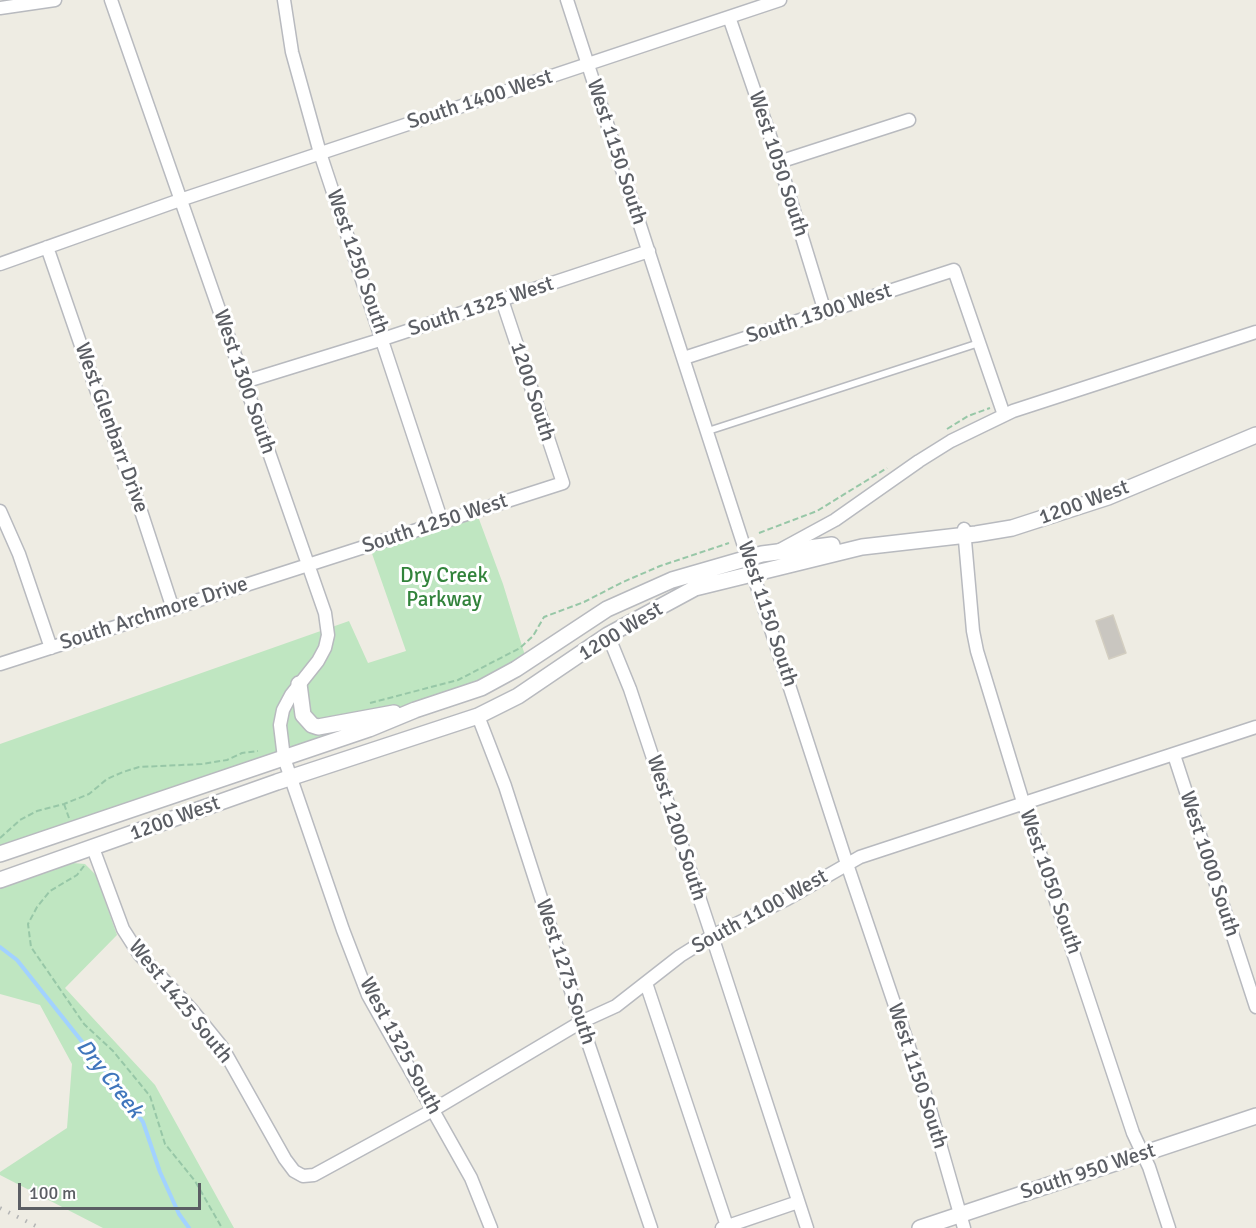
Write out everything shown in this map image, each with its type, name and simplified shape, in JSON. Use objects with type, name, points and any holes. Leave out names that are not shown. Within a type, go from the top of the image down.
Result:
[{"type":"street","points":[[0,9],[55,0]]},
{"type":"street","name":"West 1300 South","points":[[111,0],[325,613],[328,634],[324,648],[318,661],[291,695],[283,710],[280,725],[284,758]]},
{"type":"street","name":"West 1250 South","points":[[284,0],[292,52],[320,153],[442,522]]},
{"type":"street","name":"West 1150 South","points":[[567,0],[847,864],[930,1109],[961,1221]]},
{"type":"street","name":"South 1400 West","points":[[0,264],[180,200],[780,0]]},
{"type":"street","name":"West 1050 South","points":[[729,17],[779,162],[825,312]]},
{"type":"street","points":[[779,162],[909,120]]},
{"type":"street","name":"West Glenbarr Drive","points":[[47,247],[138,502],[173,609]]},
{"type":"street","name":"South 1325 West","points":[[244,382],[383,339],[649,251]]},
{"type":"street","name":"South 1300 West","points":[[684,358],[954,270],[979,344]]},
{"type":"street","name":"1200 South","points":[[502,300],[562,483]]},
{"type":"street","points":[[778,551],[835,520],[951,441],[1004,415],[1256,332]]},
{"type":"street","points":[[979,344],[1004,415]]},
{"type":"street","name":"1200 West","points":[[0,879],[290,778],[478,716],[518,696],[608,635],[695,588],[862,547],[964,532],[995,524],[1087,497],[1256,424]]},
{"type":"street","name":"1200 West","points":[[0,854],[369,729],[490,683],[516,669],[607,609],[672,580],[778,551],[883,536],[1012,528],[1108,497],[1256,435]]},
{"type":"street","name":"South 1250 West","points":[[308,564],[562,483]]},
{"type":"street","points":[[0,511],[19,554],[51,648]]},
{"type":"street","name":"West 1050 South","points":[[964,532],[973,631],[977,651],[1023,802],[1133,1133],[1149,1167],[1169,1228]]},
{"type":"street","name":"South Archmore Drive","points":[[0,664],[308,564]]},
{"type":"street","name":"West 1200 South","points":[[608,635],[630,689],[807,1228]]},
{"type":"street","points":[[299,684],[303,715],[312,725],[318,727],[415,710]]},
{"type":"street","name":"West 1275 South","points":[[478,716],[505,786],[581,1022],[651,1228]]},
{"type":"street","name":"South 1100 West","points":[[303,1176],[314,1175],[434,1110],[581,1022],[616,1006],[680,956],[712,936],[786,899],[860,857],[1256,727]]},
{"type":"street","name":"West 1000 South","points":[[1174,755],[1256,1007]]},
{"type":"street","name":"West 1325 South","points":[[284,758],[343,930],[368,995],[471,1178],[491,1228]]},
{"type":"street","name":"West 1425 South","points":[[93,848],[123,929],[139,954],[192,1010],[222,1047],[285,1159],[294,1171],[303,1176]]},
{"type":"street","points":[[646,982],[725,1227],[798,1202]]},
{"type":"street","name":"South 950 West","points":[[920,1228],[961,1221],[1256,1116]]},
{"type":"lane","points":[[708,431],[979,344]]},
{"type":"path","points":[[938,434],[968,416],[986,409]]},
{"type":"path","points":[[759,533],[817,511],[890,465]]},
{"type":"path","points":[[363,705],[458,680],[520,648],[533,636],[544,617],[584,602],[660,566],[729,543]]},
{"type":"path","points":[[0,838],[20,820],[37,811],[89,794],[107,779],[139,767],[202,764],[227,760],[242,753],[264,750]]},
{"type":"path","points":[[64,804],[69,818]]},
{"type":"path","points":[[86,862],[83,869],[50,891],[37,907],[28,924],[31,947],[84,1024],[113,1051],[150,1096],[165,1144],[195,1181],[222,1228]]},
{"type":"green space","name":"Dry Creek Parkway","points":[[476,511],[503,584],[527,662],[345,738],[0,848],[0,744],[349,621],[368,663],[406,651],[369,545]]},
{"type":"green space","points":[[73,863],[85,864],[96,875],[117,935],[65,988],[155,1085],[234,1228],[103,1228],[0,1175],[0,1172],[67,1128],[72,1064],[40,1005],[0,994],[0,887]]},
{"type":"building","points":[[1113,615],[1126,653],[1109,659],[1096,621]]},
{"type":"waterway","name":"Dry Creek","points":[[0,947],[17,960],[143,1122],[160,1172],[179,1214],[189,1228]]},
{"type":"railway","points":[[0,1208],[40,1228]]}]
